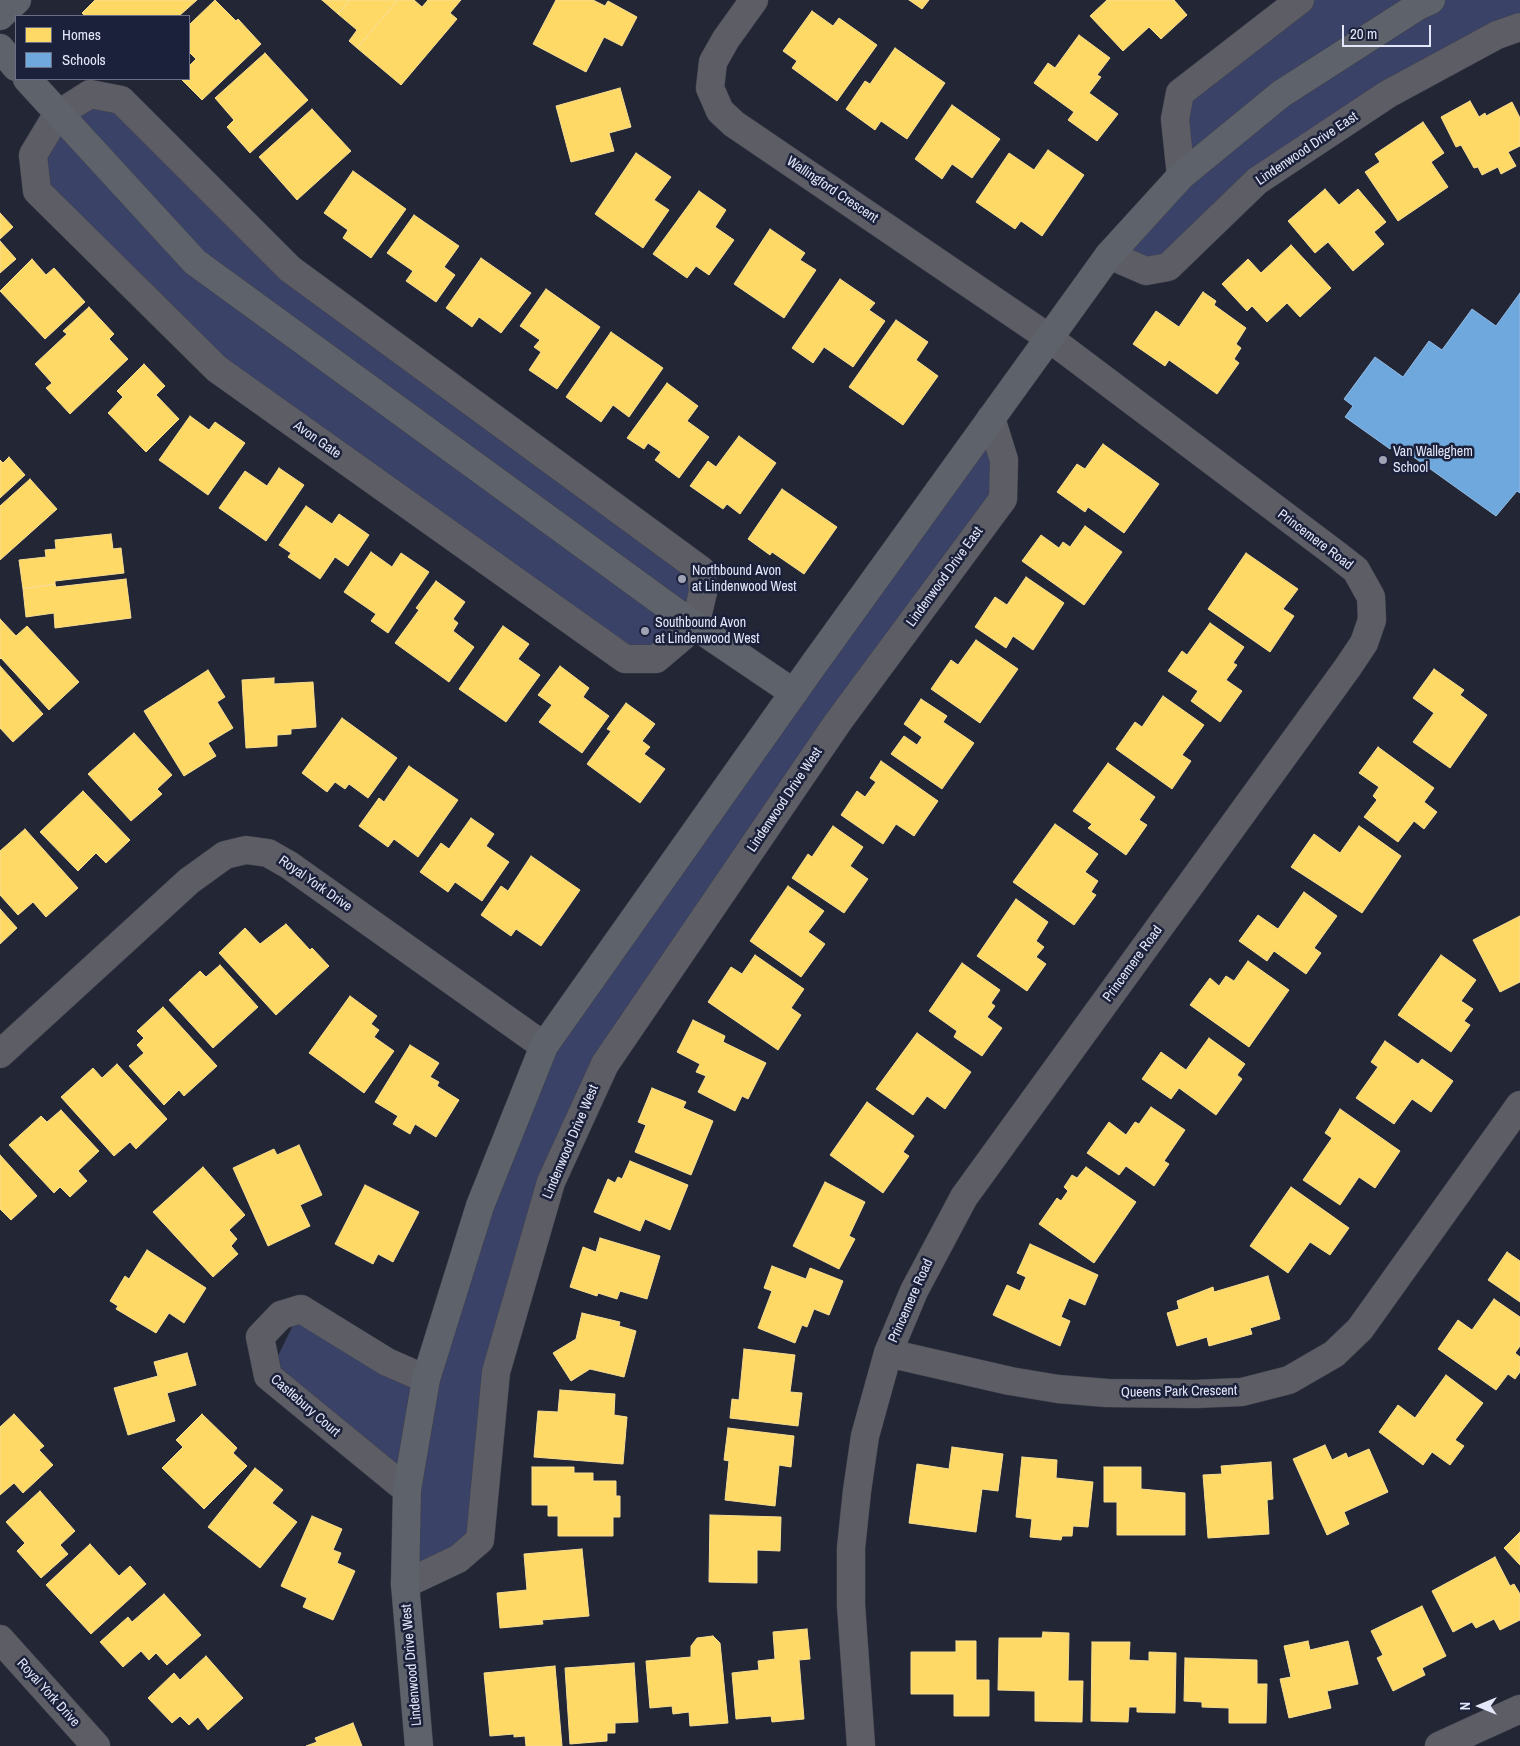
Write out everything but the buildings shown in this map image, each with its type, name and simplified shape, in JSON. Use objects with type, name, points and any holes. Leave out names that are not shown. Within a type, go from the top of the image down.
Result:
[{"type":"street","points":[[0,16],[17,0]]},
{"type":"street","name":"Wallingford Crescent","points":[[754,0],[726,39],[713,62],[710,88],[720,111],[742,130],[1049,338]]},
{"type":"street","points":[[1181,176],[1175,119],[1180,93],[1300,0]]},
{"type":"street","points":[[28,80],[195,262],[695,626],[794,693],[1109,255],[1181,176],[1281,94],[1418,6],[1431,0]]},
{"type":"street","name":"Lindenwood Drive East","points":[[1109,255],[1146,271],[1168,267],[1257,182],[1388,94],[1497,35],[1520,27]]},
{"type":"street","points":[[0,48],[15,66]]},
{"type":"street","name":"Avon Gate","points":[[90,94],[121,100],[290,269],[701,570],[703,592],[695,626],[656,659],[625,659],[217,369],[37,191],[33,155],[58,115],[90,94]]},
{"type":"street","name":"Princemere Road","points":[[861,1746],[851,1604],[851,1548],[865,1436],[888,1353],[914,1291],[964,1196],[1348,667],[1364,643],[1372,620],[1371,597],[1356,570],[1049,338]]},
{"type":"street","name":"Lindenwood Drive East","points":[[838,722],[1003,498],[1004,460],[991,418]]},
{"type":"street","name":"Lindenwood Drive West","points":[[419,1746],[405,1584],[407,1490],[426,1379],[480,1206],[544,1046],[794,693]]},
{"type":"street","name":"Lindenwood Drive West","points":[[405,1584],[458,1559],[480,1540],[496,1372],[551,1182],[605,1064],[838,722]]},
{"type":"street","name":"Royal York Drive","points":[[0,1054],[189,881],[225,855],[246,850],[268,853],[289,865],[544,1046]]},
{"type":"street","name":"Queens Park Crescent","points":[[888,1353],[1058,1389],[1107,1393],[1195,1394],[1242,1392],[1289,1380],[1334,1354],[1360,1328],[1520,1105]]},
{"type":"street","name":"Castlebury Court","points":[[407,1490],[268,1376],[260,1337],[281,1315],[301,1309],[387,1362],[426,1379]]},
{"type":"street","name":"Royal York Drive","points":[[0,1639],[96,1746]]},
{"type":"street","points":[[1439,1746],[1520,1709]]},
{"type":"shaded area","points":[[1300,0],[1520,0],[1520,27],[1388,94],[1168,267],[1109,255],[1181,176],[1180,93]]},
{"type":"shaded area","points":[[121,100],[290,269],[701,570],[695,626],[625,659],[217,369],[37,191],[57,115]]},
{"type":"shaded area","points":[[991,418],[1003,499],[605,1064],[496,1372],[480,1540],[405,1584],[407,1490],[268,1376],[301,1309],[426,1379],[544,1046]]},
{"type":"place","name":"Van Walleghem School","points":[[1383,460]]},
{"type":"place","name":"Northbound Avon at Lindenwood West","points":[[682,579]]},
{"type":"place","name":"Southbound Avon at Lindenwood West","points":[[645,631]]}]
